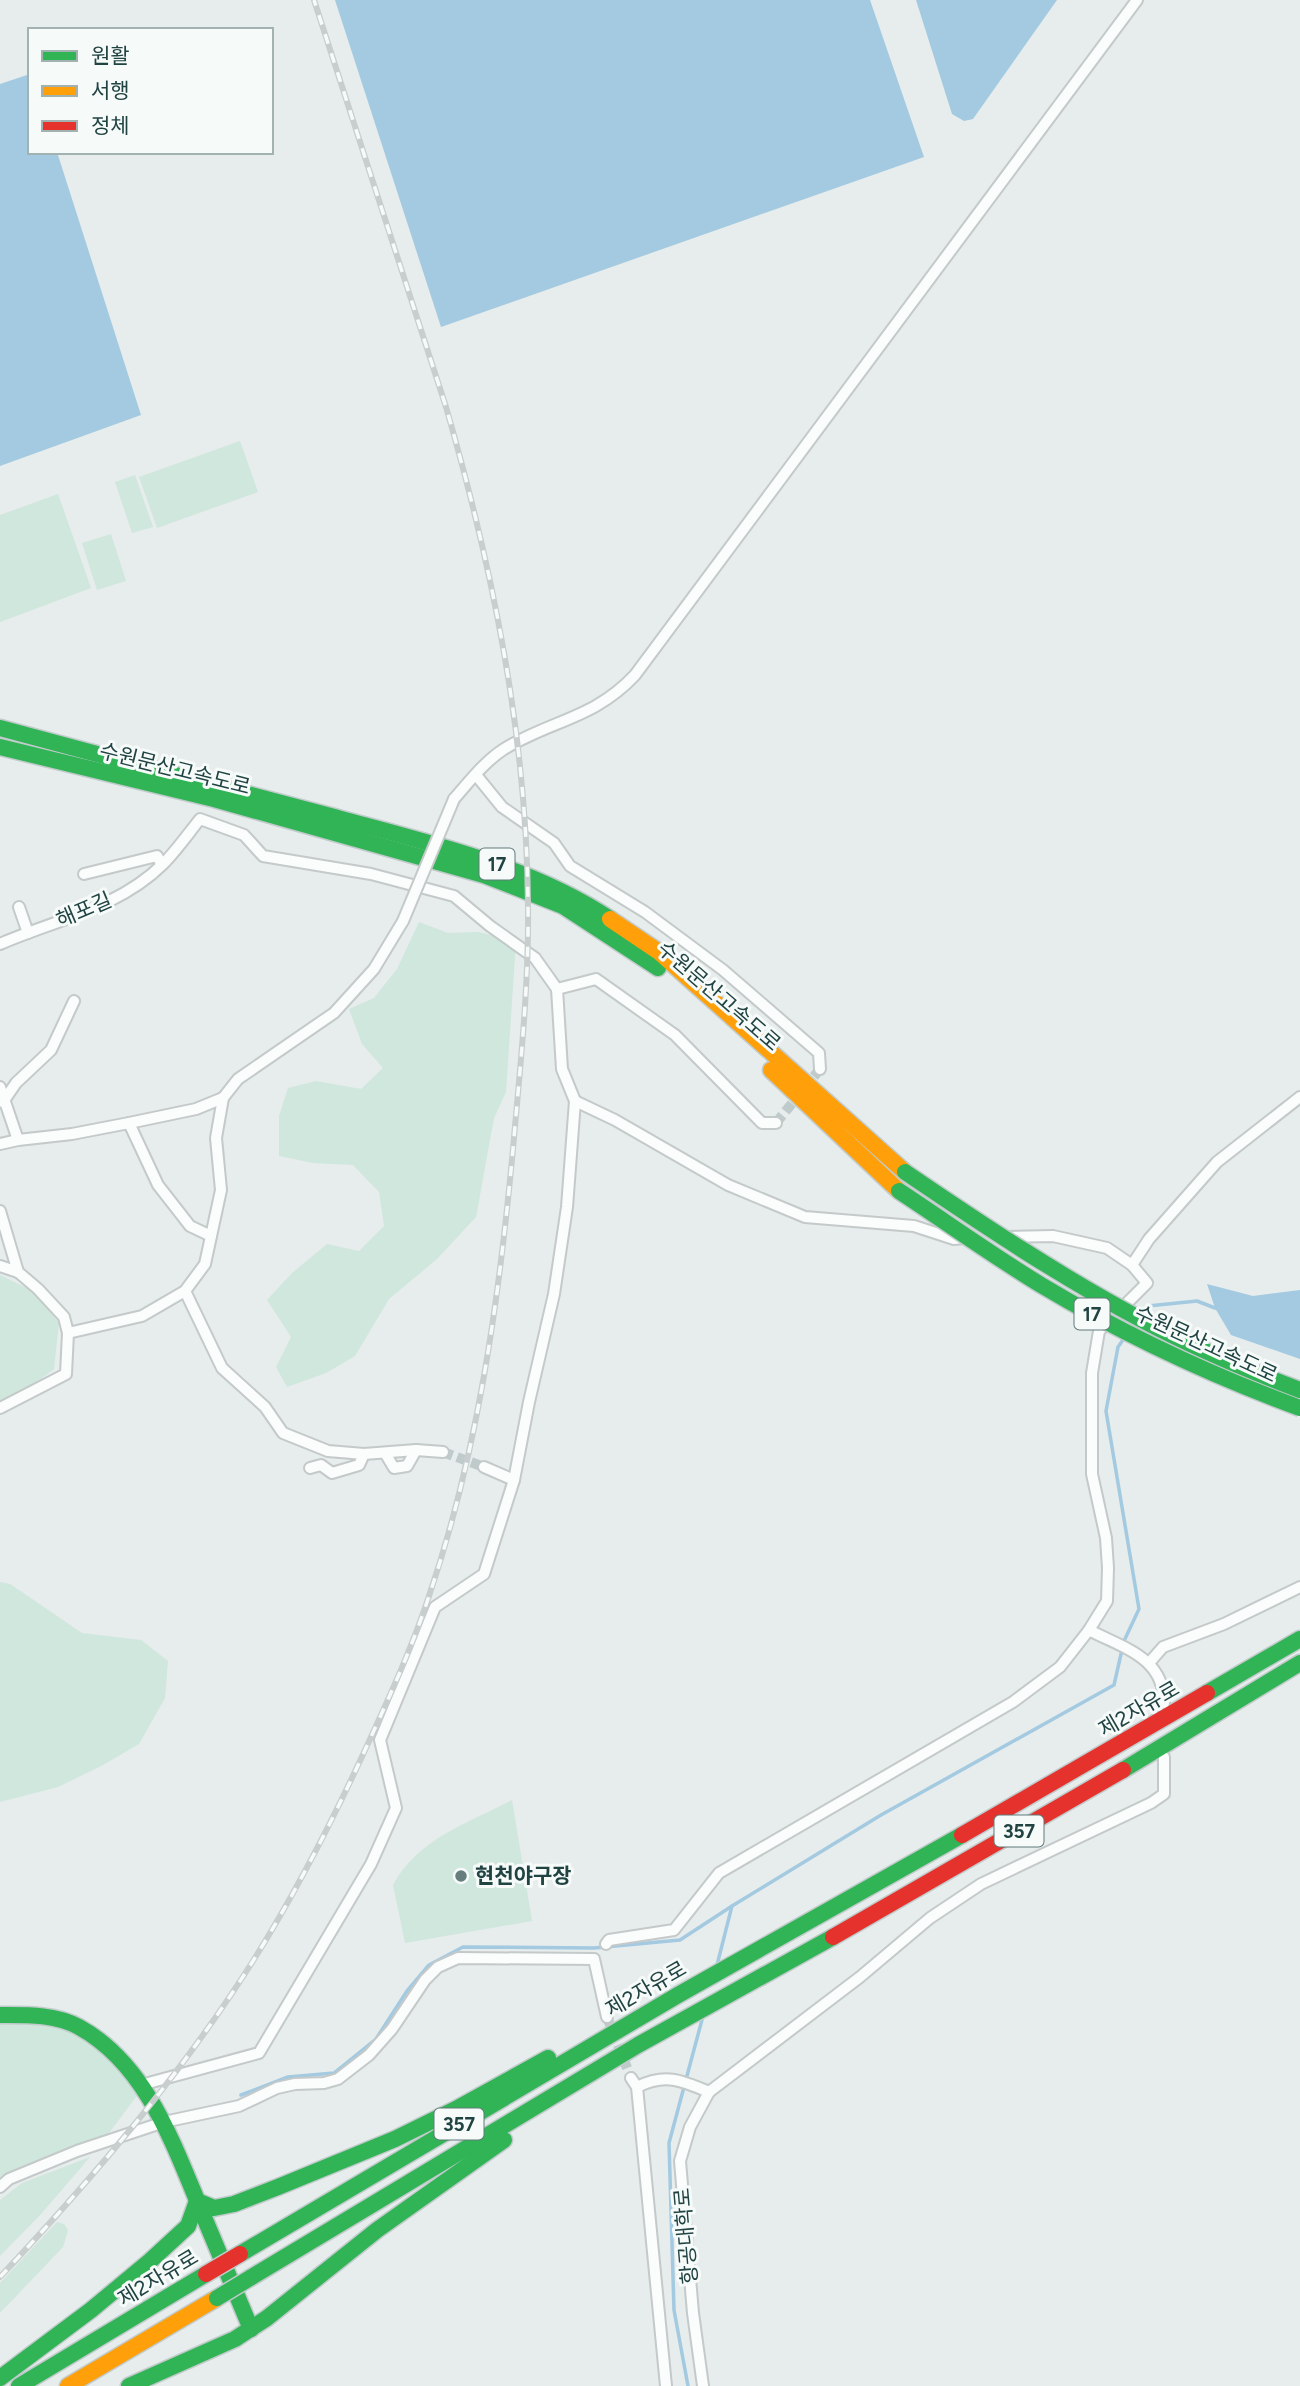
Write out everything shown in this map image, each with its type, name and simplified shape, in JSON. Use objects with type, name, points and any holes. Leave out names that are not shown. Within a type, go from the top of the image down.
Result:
[{"type":"highway","name":"수원문산고속도로","points":[[0,729],[418,840],[497,864],[589,905],[659,952],[905,1172],[1012,1245],[1093,1294],[1171,1336],[1300,1390]]},
{"type":"highway","name":"수원문산고속도로","points":[[0,747],[214,799],[484,875],[563,906],[653,963],[749,1049],[899,1191],[1008,1265],[1086,1311],[1165,1351],[1300,1408]]},
{"type":"highway","name":"제2자유로","points":[[19,2386],[678,1995],[1036,1793],[1300,1639]]},
{"type":"highway","name":"제2자유로","points":[[68,2386],[638,2045],[1051,1812],[1300,1663]]},
{"type":"highway","points":[[0,2015],[46,2016],[78,2026],[109,2046],[130,2068],[164,2122],[251,2329]]},
{"type":"highway","points":[[197,2201],[214,2208],[234,2204],[395,2139],[456,2109],[539,2062],[630,2023]]},
{"type":"highway","points":[[129,2386],[235,2339],[251,2329],[452,2175],[500,2142],[584,2092],[638,2045]]},
{"type":"highway","points":[[0,2378],[92,2310],[150,2261],[188,2226],[197,2201]]},
{"type":"street","points":[[68,1333],[142,1316],[184,1291],[205,1264],[221,1190],[216,1138],[223,1098],[238,1079],[334,1013],[374,969],[403,921],[454,799],[490,759],[504,749],[594,708],[620,691],[635,675],[1137,0]]},
{"type":"street","points":[[476,775],[502,807],[554,844],[570,866],[645,912],[723,970],[819,1054],[820,1069]]},
{"type":"street","name":"해포길","points":[[0,944],[99,907],[132,888],[162,865],[200,819],[244,835],[263,856],[371,874],[454,896],[490,926],[536,958],[557,989]]},
{"type":"street","name":"해포길","points":[[85,874],[157,856],[162,865]]},
{"type":"street","points":[[19,907],[28,933]]},
{"type":"street","points":[[141,2085],[259,2053],[371,1864],[396,1808],[380,1740],[435,1606],[484,1574],[514,1480],[554,1294],[567,1207],[575,1101],[562,1069],[557,989],[596,979],[675,1035],[762,1123],[776,1123]]},
{"type":"street","points":[[2,1104],[16,1083],[51,1050],[74,1001]]},
{"type":"street","points":[[0,1087],[2,1104],[18,1140]]},
{"type":"street","points":[[1132,1265],[1149,1239],[1217,1162],[1300,1097]]},
{"type":"street","points":[[0,1144],[130,1123],[196,1109],[223,1098]]},
{"type":"street","points":[[575,1101],[615,1120],[728,1185],[805,1217],[914,1226],[954,1239],[1054,1236],[1107,1248],[1132,1265],[1147,1283],[1099,1331],[1092,1373],[1092,1474],[1106,1538],[1107,1601],[1089,1630],[1060,1667],[1013,1702],[719,1873],[674,1930],[609,1940],[606,1944]]},
{"type":"street","points":[[130,1123],[158,1185],[190,1226],[211,1236]]},
{"type":"street","points":[[0,1211],[18,1272]]},
{"type":"street","points":[[0,1266],[18,1272],[38,1289],[64,1317],[68,1333],[66,1374],[0,1408]]},
{"type":"street","points":[[184,1291],[222,1368],[265,1407],[283,1433],[328,1451],[364,1454],[416,1450],[443,1452]]},
{"type":"street","points":[[310,1468],[321,1465],[332,1473],[359,1465],[364,1454]]},
{"type":"street","points":[[484,1467],[514,1480]]},
{"type":"street","points":[[1149,1662],[1163,1647],[1224,1624],[1300,1587]]},
{"type":"street","points":[[1089,1630],[1135,1652],[1149,1662],[1164,1687],[1164,1703]]},
{"type":"street","points":[[709,2092],[860,1977],[930,1918],[981,1884],[1151,1803],[1164,1794],[1164,1757]]},
{"type":"street","points":[[0,2187],[9,2179],[77,2151],[164,2122],[239,2106],[277,2088],[338,2079],[369,2055],[392,2029],[425,1980],[438,1967],[458,1958],[593,1959],[607,2017]]},
{"type":"street","name":"항공대학로","points":[[666,2386],[634,2082],[664,2077],[709,2092],[690,2127],[680,2161],[693,2313],[703,2386]]},
{"type":"green space","points":[[240,441],[258,492],[157,528],[139,477]]},
{"type":"green space","points":[[135,475],[153,527],[132,533],[115,482]]},
{"type":"green space","points":[[58,494],[91,588],[0,622],[0,515]]},
{"type":"green space","points":[[111,534],[126,581],[97,590],[82,543]]},
{"type":"green space","points":[[419,922],[448,933],[478,932],[516,941],[506,1092],[494,1118],[476,1217],[437,1259],[389,1299],[355,1356],[326,1373],[287,1387],[276,1367],[291,1337],[267,1300],[292,1273],[327,1244],[359,1251],[384,1226],[379,1192],[353,1165],[313,1163],[279,1156],[279,1116],[288,1088],[316,1081],[361,1089],[383,1068],[362,1044],[349,1009],[374,998],[397,969]]},
{"type":"green space","points":[[0,1275],[35,1292],[59,1323],[54,1369],[20,1394],[0,1403]]},
{"type":"green space","points":[[0,1582],[10,1584],[82,1633],[141,1640],[168,1661],[165,1698],[139,1744],[58,1787],[0,1802]]},
{"type":"green space","name":"현천야구장","points":[[512,1800],[532,1921],[405,1943],[393,1885],[404,1869],[416,1855],[445,1834]]},
{"type":"green space","points":[[0,2023],[55,2024],[109,2051],[139,2093],[97,2149],[0,2188]]},
{"type":"green space","points":[[90,2157],[0,2256],[0,2200],[22,2183]]},
{"type":"green space","points":[[57,2222],[64,2224],[68,2230],[63,2247],[0,2313],[0,2283]]},
{"type":"water","points":[[335,0],[870,0],[924,157],[441,327]]},
{"type":"water","points":[[916,0],[1057,0],[973,119],[964,121],[952,114]]},
{"type":"water","points":[[28,75],[28,154],[58,154],[141,415],[0,466],[0,84]]},
{"type":"water","points":[[1207,1284],[1253,1296],[1300,1290],[1300,1359],[1231,1335],[1215,1308]]},
{"type":"waterway","points":[[1142,1314],[1148,1306],[1197,1301],[1215,1308]]},
{"type":"waterway","points":[[717,1965],[732,1906],[881,1815],[1114,1685],[1124,1641],[1139,1609],[1106,1411],[1118,1347],[1125,1337]]},
{"type":"waterway","points":[[241,2095],[288,2077],[334,2073],[376,2039],[407,1991],[429,1965],[463,1947],[594,1948],[680,1940],[732,1906]]},
{"type":"waterway","points":[[688,2386],[674,2310],[669,2143],[703,2016]]},
{"type":"tunnel","points":[[776,1123],[820,1069]]},
{"type":"tunnel","points":[[443,1452],[484,1467]]},
{"type":"tunnel","points":[[607,2017],[631,2078]]},
{"type":"railway","points":[[0,2277],[134,2125],[196,2045],[253,1961],[316,1851],[409,1650],[446,1542],[473,1431],[501,1262],[524,1028],[527,967],[526,843],[514,717],[492,592],[446,407],[314,0]]},
{"type":"traffic: fast","points":[[0,728],[471,856],[544,883],[610,919]]},
{"type":"traffic: fast","points":[[0,747],[214,799],[484,875],[563,906],[658,968]]},
{"type":"traffic: fast","points":[[905,1172],[1023,1250],[1113,1304],[1202,1349],[1300,1390]]},
{"type":"traffic: fast","points":[[899,1191],[1023,1274],[1103,1320],[1200,1368],[1300,1408]]},
{"type":"traffic: fast","points":[[1207,1693],[1300,1639]]},
{"type":"traffic: fast","points":[[1123,1770],[1300,1663]]},
{"type":"traffic: fast","points":[[240,2254],[678,1995],[962,1835]]},
{"type":"traffic: fast","points":[[250,2278],[638,2045],[833,1937]]},
{"type":"traffic: fast","points":[[0,2015],[40,2016],[79,2027],[102,2043],[140,2083],[180,2158],[251,2329]]},
{"type":"traffic: fast","points":[[0,2378],[91,2310],[150,2261],[188,2226],[197,2201],[214,2208],[234,2204],[278,2187],[395,2139],[548,2058]]},
{"type":"traffic: fast","points":[[129,2386],[235,2339],[267,2318],[377,2230],[504,2140]]},
{"type":"traffic: fast","points":[[19,2386],[206,2274]]},
{"type":"traffic: fast","points":[[217,2298],[250,2278]]},
{"type":"traffic: slow","points":[[610,919],[659,952],[905,1172]]},
{"type":"traffic: slow","points":[[771,1070],[899,1191]]},
{"type":"traffic: slow","points":[[68,2386],[217,2298]]},
{"type":"traffic: jam","points":[[962,1835],[1207,1693]]},
{"type":"traffic: jam","points":[[833,1937],[1123,1770]]},
{"type":"traffic: jam","points":[[206,2274],[240,2254]]},
{"type":"place","name":"현천야구장","points":[[461,1876]]}]
